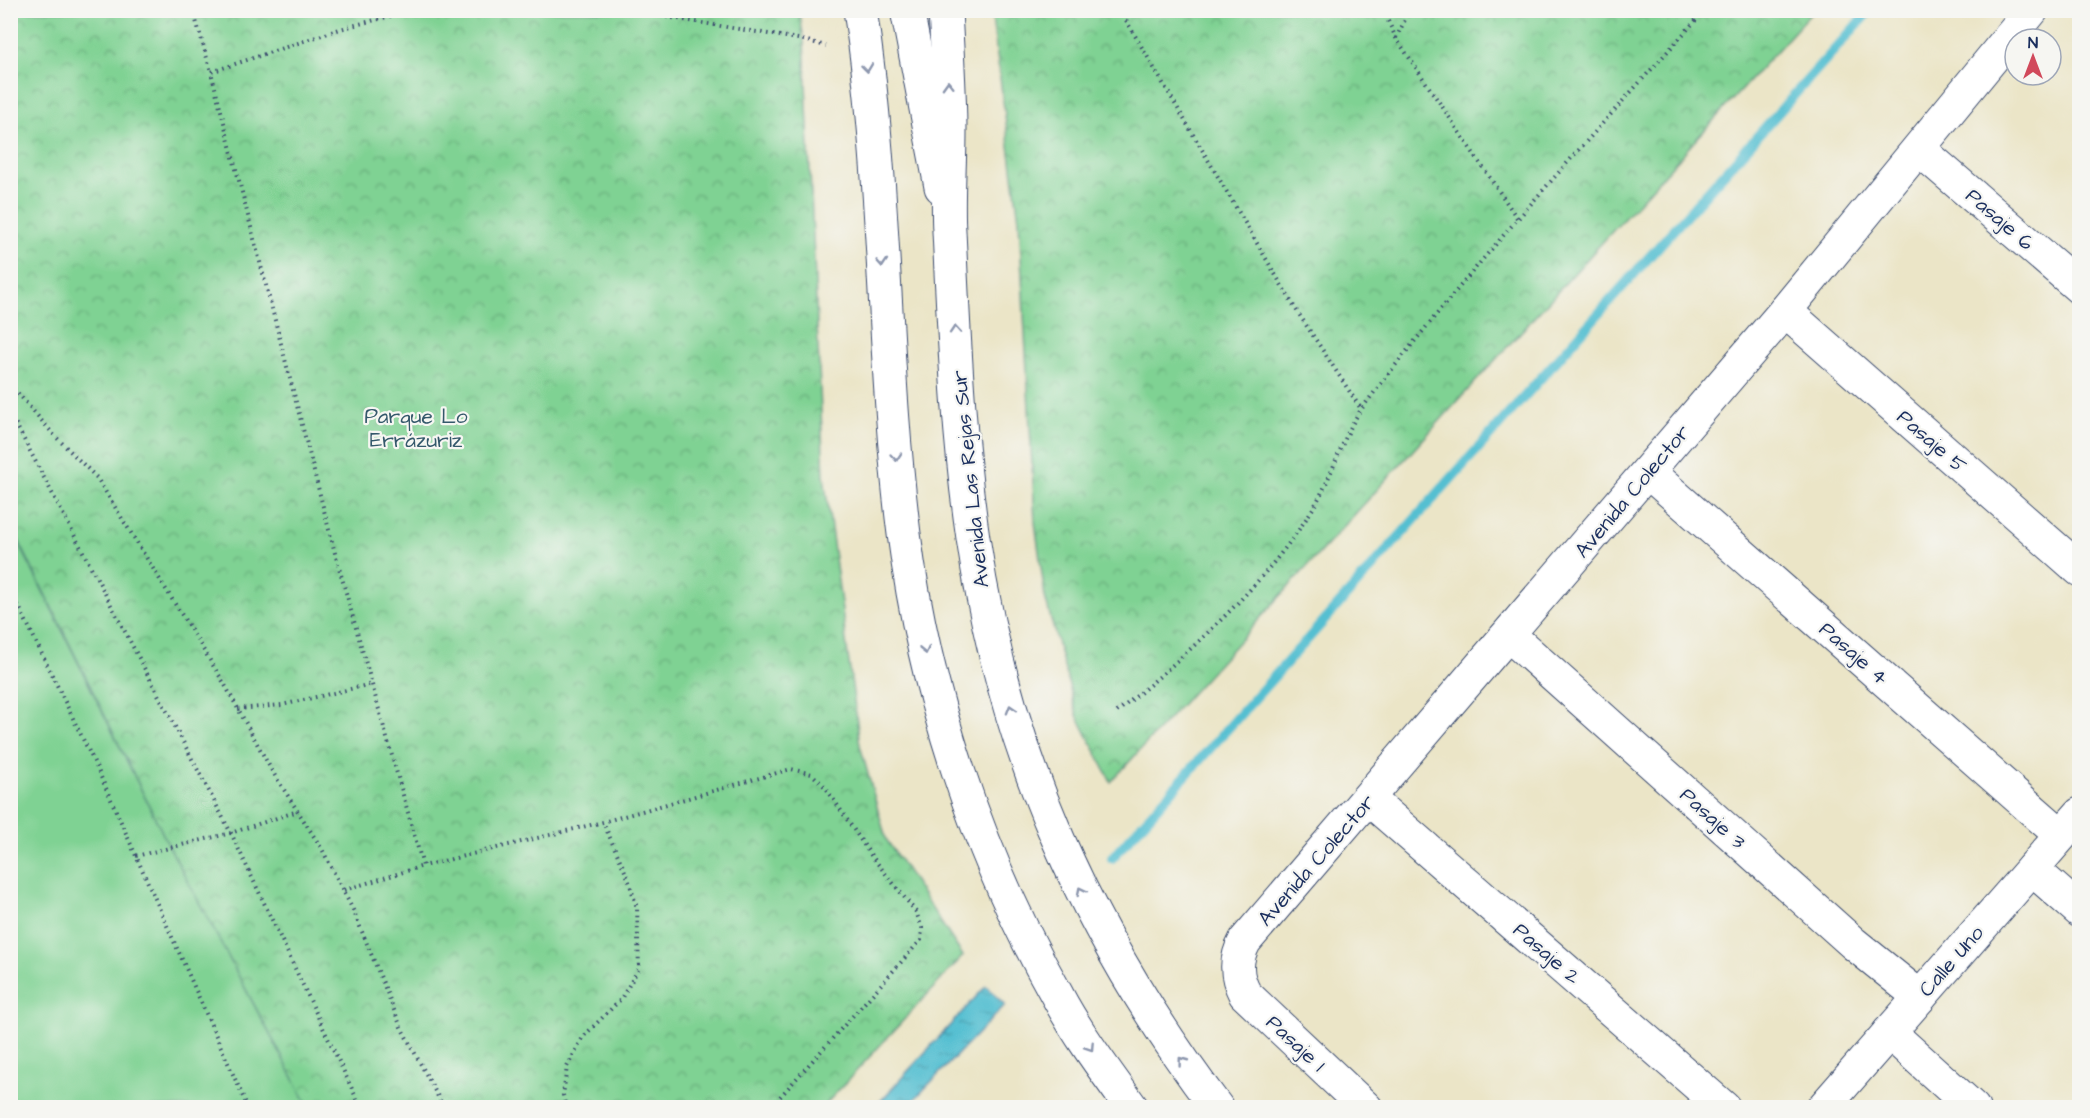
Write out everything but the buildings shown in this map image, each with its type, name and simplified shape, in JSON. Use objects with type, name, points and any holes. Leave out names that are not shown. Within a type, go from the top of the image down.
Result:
[{"type":"street","points":[[860,10],[877,173],[904,535],[917,615],[935,693],[959,772],[983,838],[1020,925],[1058,998],[1132,1107]]},
{"type":"street","points":[[907,10],[949,228]]},
{"type":"street","name":"Avenida Las Rejas Sur","points":[[945,10],[950,128],[949,228],[961,419],[973,538],[985,610],[1002,681],[1023,751],[1066,860],[1107,943],[1140,1000],[1217,1107]]},
{"type":"street","name":"Avenida Colector","points":[[1237,971],[1237,961],[1245,941],[1785,311],[1920,150],[2032,10]]},
{"type":"street","name":"Pasaje 6","points":[[1920,150],[2079,288]]},
{"type":"street","name":"Pasaje 5","points":[[1785,311],[2079,570]]},
{"type":"street","name":"Pasaje 4","points":[[1648,472],[2070,824]]},
{"type":"street","name":"Pasaje 3","points":[[1509,635],[1852,943],[1920,997]]},
{"type":"street","name":"Pasaje 2","points":[[1369,799],[1724,1107]]},
{"type":"street","name":"Calle Uno","points":[[1823,1107],[2070,824]]},
{"type":"street","points":[[2032,868],[2079,912]]},
{"type":"street","name":"Pasaje 1","points":[[1237,971],[1245,994],[1366,1107]]},
{"type":"street","points":[[1889,1032],[1973,1107]]},
{"type":"path","points":[[193,10],[336,557],[423,866]]},
{"type":"path","points":[[211,72],[340,29],[414,10]]},
{"type":"path","points":[[625,10],[804,40],[826,46]]},
{"type":"path","points":[[1120,10],[1295,308],[1361,409]]},
{"type":"path","points":[[1383,10],[1396,38],[1517,218]]},
{"type":"path","points":[[1396,38],[1410,10]]},
{"type":"path","points":[[1117,712],[1210,630],[1293,539],[1325,490],[1361,409],[1517,218],[1705,10]]},
{"type":"path","points":[[10,384],[54,435],[97,478],[238,709],[322,849],[343,890],[401,1027],[444,1107]]},
{"type":"path","points":[[10,413],[231,833],[361,1107]]},
{"type":"path","points":[[10,588],[97,768],[248,1107]]},
{"type":"path","points":[[238,709],[282,705],[372,684]]},
{"type":"path","points":[[343,890],[423,866],[603,822],[791,769],[812,774],[826,788],[876,862],[916,912],[922,928],[921,940],[770,1107]]},
{"type":"path","points":[[136,856],[231,833],[298,811]]},
{"type":"path","points":[[566,1107],[563,1095],[567,1067],[583,1037],[621,999],[639,968],[637,908],[628,878],[603,822]]},
{"type":"green space","points":[[991,10],[1813,11],[1111,782],[1077,715],[1045,597],[1035,522],[1019,220]]},
{"type":"green space","name":"Parque Lo Errázuriz","points":[[10,11],[799,11],[804,40],[824,476],[860,745],[886,839],[963,956],[823,1107],[309,1107],[170,848],[11,525]]},
{"type":"green space","points":[[10,525],[170,848],[309,1107],[11,1107]]},
{"type":"water","points":[[986,986],[1005,1005],[907,1107],[875,1107]]},
{"type":"waterway","points":[[1112,858],[1870,10]]}]
